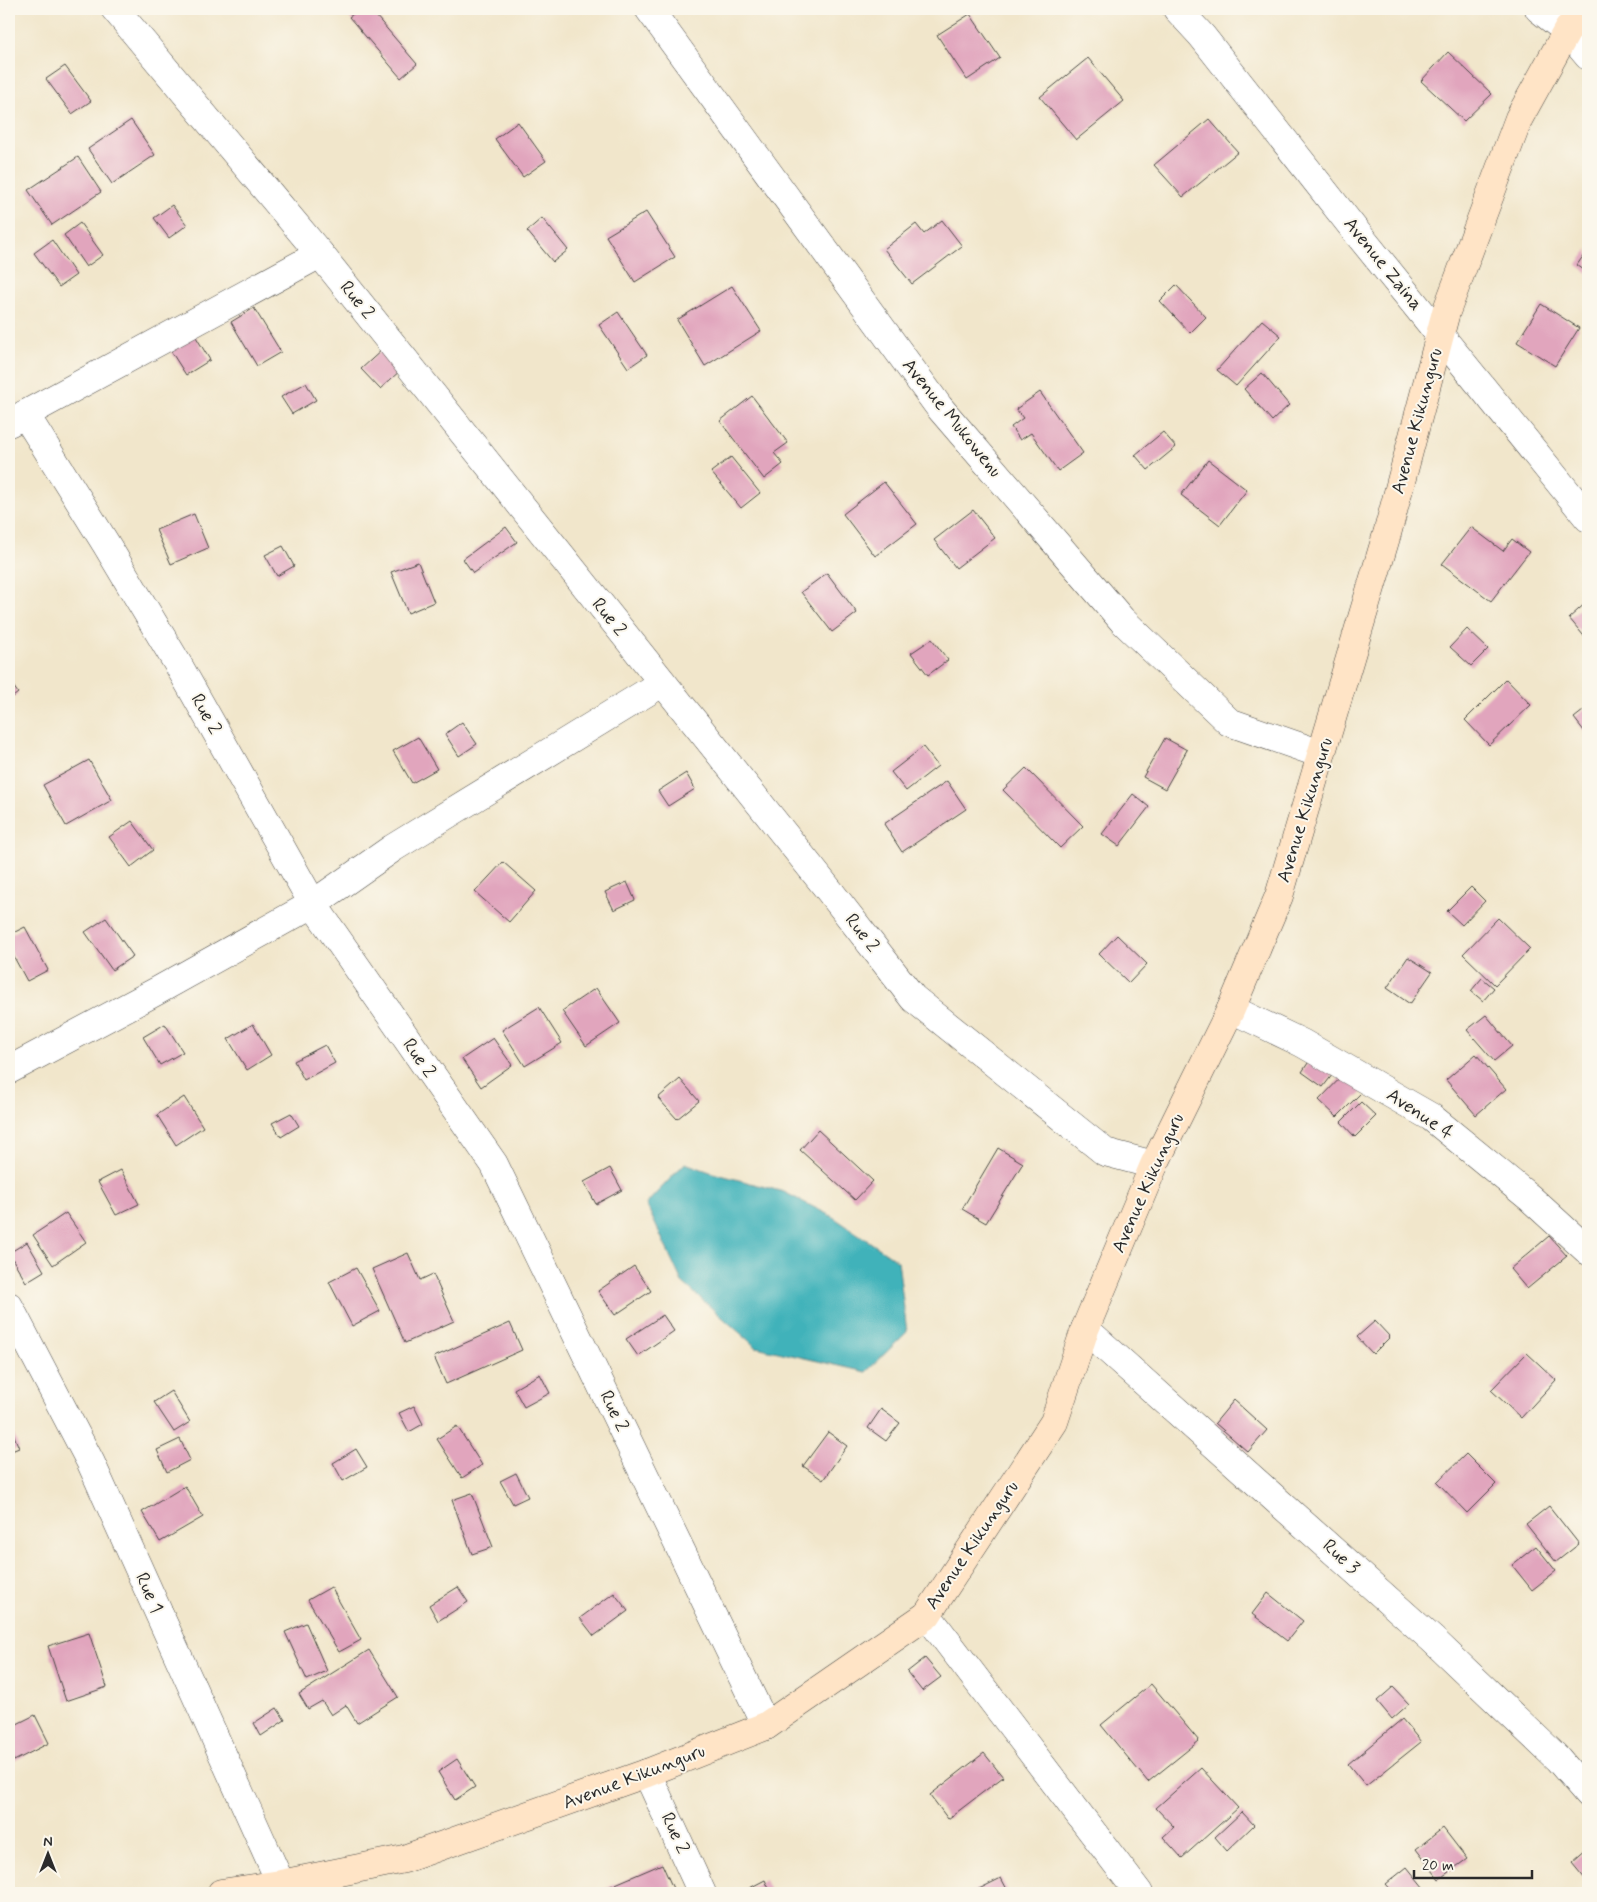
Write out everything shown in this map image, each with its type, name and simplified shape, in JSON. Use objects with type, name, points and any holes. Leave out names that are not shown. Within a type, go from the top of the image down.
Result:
[{"type":"street","name":"Rue 2","points":[[115,9],[320,254],[913,998],[1105,1152],[1154,1165]]},
{"type":"street","name":"Avenue Mukowenu","points":[[649,9],[939,407],[1122,620],[1229,722],[1322,754]]},
{"type":"street","name":"Avenue Zaina","points":[[1178,9],[1202,36],[1348,222],[1588,518]]},
{"type":"street","points":[[1539,9],[1567,31],[1588,56]]},
{"type":"street","name":"Avenue Kikunguru","points":[[221,1893],[281,1884],[404,1859],[647,1773],[766,1726],[926,1615],[1054,1422],[1085,1329],[1154,1165],[1231,1009],[1279,896],[1387,534],[1446,312],[1519,118],[1567,31],[1582,9]]},
{"type":"street","points":[[17,419],[320,254]]},
{"type":"street","name":"Rue 2","points":[[17,419],[106,544],[179,666],[313,904],[494,1164],[766,1726]]},
{"type":"street","points":[[9,1070],[157,991],[313,904],[393,848],[662,683]]},
{"type":"street","name":"Avenue 4","points":[[1231,1009],[1302,1042],[1431,1117],[1530,1198],[1588,1251]]},
{"type":"street","name":"Rue 1","points":[[9,1306],[91,1463],[281,1884]]},
{"type":"street","name":"Rue 3","points":[[1085,1329],[1433,1640],[1558,1759],[1588,1794]]},
{"type":"street","points":[[926,1615],[1139,1893]]},
{"type":"street","name":"Rue 2","points":[[647,1773],[702,1893]]},
{"type":"water","points":[[685,1163],[713,1173],[784,1192],[833,1217],[898,1261],[907,1332],[866,1372],[756,1347],[682,1282],[646,1204]]},
{"type":"building","points":[[360,9],[370,9],[417,64],[401,78],[349,17]]},
{"type":"building","points":[[970,14],[1000,58],[967,80],[937,35]]},
{"type":"building","points":[[1448,52],[1492,94],[1464,121],[1421,81]]},
{"type":"building","points":[[1088,58],[1124,101],[1076,140],[1040,97]]},
{"type":"building","points":[[65,66],[91,101],[72,114],[46,79]]},
{"type":"building","points":[[1209,119],[1238,152],[1183,197],[1154,165]]},
{"type":"building","points":[[131,120],[155,155],[112,184],[88,149]]},
{"type":"building","points":[[518,122],[546,161],[523,177],[495,139]]},
{"type":"building","points":[[78,157],[101,192],[52,225],[28,190]]},
{"type":"building","points":[[172,205],[187,225],[169,238],[154,218]]},
{"type":"building","points":[[646,212],[675,257],[635,282],[606,236]]},
{"type":"building","points":[[542,218],[568,250],[553,262],[527,231]]},
{"type":"building","points":[[942,220],[962,246],[912,284],[884,249],[916,224],[924,234]]},
{"type":"building","points":[[80,223],[103,255],[86,267],[64,235]]},
{"type":"building","points":[[52,240],[76,275],[59,287],[34,253]]},
{"type":"building","points":[[1588,249],[1588,273],[1577,265]]},
{"type":"building","points":[[1176,285],[1206,317],[1190,333],[1160,301]]},
{"type":"building","points":[[732,286],[761,331],[705,366],[677,320]]},
{"type":"building","points":[[1541,304],[1579,328],[1555,366],[1517,342]]},
{"type":"building","points":[[254,308],[281,352],[257,366],[231,322]]},
{"type":"building","points":[[618,312],[647,355],[628,368],[599,325]]},
{"type":"building","points":[[1262,320],[1281,336],[1236,386],[1217,370]]},
{"type":"building","points":[[190,327],[210,360],[186,375],[165,342]]},
{"type":"building","points":[[383,349],[402,369],[380,389],[361,369]]},
{"type":"building","points":[[1262,373],[1289,405],[1272,421],[1244,389]]},
{"type":"building","points":[[306,383],[316,400],[292,414],[281,397]]},
{"type":"building","points":[[1040,392],[1083,453],[1058,471],[1031,433],[1020,440],[1011,427],[1023,418],[1016,409]]},
{"type":"building","points":[[752,396],[788,443],[774,453],[783,464],[764,479],[720,421]]},
{"type":"building","points":[[1163,432],[1176,447],[1148,470],[1135,455]]},
{"type":"building","points":[[731,457],[760,493],[741,508],[711,472]]},
{"type":"building","points":[[1208,460],[1247,490],[1220,525],[1181,495]]},
{"type":"building","points":[[884,482],[917,524],[875,556],[843,514]]},
{"type":"building","points":[[973,510],[995,538],[956,568],[934,540]]},
{"type":"building","points":[[194,514],[208,548],[171,564],[156,530]]},
{"type":"building","points":[[506,527],[517,542],[473,573],[463,559]]},
{"type":"building","points":[[1471,527],[1503,551],[1512,539],[1529,552],[1491,601],[1442,564]]},
{"type":"building","points":[[283,546],[294,566],[277,576],[265,555]]},
{"type":"building","points":[[418,562],[434,602],[408,613],[391,572]]},
{"type":"building","points":[[827,573],[857,613],[832,632],[801,592]]},
{"type":"building","points":[[1588,601],[1588,641],[1569,618]]},
{"type":"building","points":[[1467,629],[1488,649],[1471,666],[1450,647]]},
{"type":"building","points":[[932,639],[948,660],[928,675],[911,653]]},
{"type":"building","points":[[1506,679],[1531,705],[1489,745],[1465,720]]},
{"type":"building","points":[[9,680],[18,693],[9,700]]},
{"type":"building","points":[[1588,707],[1588,736],[1574,718]]},
{"type":"building","points":[[462,722],[477,744],[459,756],[445,734]]},
{"type":"building","points":[[418,737],[437,769],[412,783],[393,751]]},
{"type":"building","points":[[1165,738],[1187,750],[1165,789],[1143,777]]},
{"type":"building","points":[[923,747],[938,766],[906,791],[891,772]]},
{"type":"building","points":[[89,760],[112,800],[66,826],[43,785]]},
{"type":"building","points":[[1026,768],[1083,826],[1060,848],[1003,790]]},
{"type":"building","points":[[686,773],[695,789],[668,806],[658,791]]},
{"type":"building","points":[[947,781],[966,809],[902,852],[884,824]]},
{"type":"building","points":[[1133,794],[1149,807],[1119,846],[1102,834]]},
{"type":"building","points":[[132,821],[153,850],[131,867],[109,837]]},
{"type":"building","points":[[503,862],[536,891],[509,922],[475,892]]},
{"type":"building","points":[[627,882],[635,900],[614,910],[605,892]]},
{"type":"building","points":[[1471,887],[1485,901],[1462,925],[1447,911]]},
{"type":"building","points":[[106,918],[133,956],[112,970],[85,932]]},
{"type":"building","points":[[1498,918],[1530,949],[1495,985],[1463,954]]},
{"type":"building","points":[[25,927],[48,970],[27,981],[9,948],[9,935]]},
{"type":"building","points":[[1117,935],[1147,964],[1129,983],[1099,954]]},
{"type":"building","points":[[1408,957],[1432,972],[1410,1004],[1387,988]]},
{"type":"building","points":[[1482,978],[1494,988],[1483,1001],[1471,991]]},
{"type":"building","points":[[596,988],[620,1023],[586,1046],[562,1011]]},
{"type":"building","points":[[539,1007],[562,1043],[525,1066],[502,1030]]},
{"type":"building","points":[[1486,1015],[1512,1046],[1494,1061],[1467,1030]]},
{"type":"building","points":[[165,1024],[183,1052],[160,1065],[143,1037]]},
{"type":"building","points":[[253,1024],[271,1055],[247,1070],[228,1039]]},
{"type":"building","points":[[493,1038],[512,1065],[481,1087],[462,1059]]},
{"type":"building","points":[[325,1045],[335,1063],[304,1080],[294,1061]]},
{"type":"building","points":[[1314,1054],[1336,1070],[1323,1087],[1302,1072]]},
{"type":"building","points":[[1476,1054],[1506,1089],[1476,1115],[1446,1080]]},
{"type":"building","points":[[1347,1071],[1365,1089],[1337,1117],[1319,1100]]},
{"type":"building","points":[[680,1079],[699,1101],[677,1119],[658,1098]]},
{"type":"building","points":[[184,1097],[203,1127],[176,1145],[157,1115]]},
{"type":"building","points":[[1361,1102],[1376,1116],[1355,1137],[1341,1122]]},
{"type":"building","points":[[291,1113],[299,1126],[281,1137],[272,1123]]},
{"type":"building","points":[[818,1130],[873,1181],[855,1200],[800,1150]]},
{"type":"building","points":[[998,1148],[1023,1163],[986,1223],[962,1209]]},
{"type":"building","points":[[610,1168],[622,1190],[596,1204],[584,1182]]},
{"type":"building","points":[[121,1170],[139,1204],[116,1215],[98,1182]]},
{"type":"building","points":[[66,1213],[86,1242],[53,1265],[33,1235]]},
{"type":"building","points":[[1549,1236],[1567,1256],[1527,1289],[1510,1269]]},
{"type":"building","points":[[27,1242],[44,1271],[26,1282],[9,1253]]},
{"type":"building","points":[[408,1253],[420,1280],[433,1274],[454,1321],[405,1343],[372,1269]]},
{"type":"building","points":[[634,1266],[651,1291],[615,1315],[598,1291]]},
{"type":"building","points":[[356,1268],[380,1311],[352,1326],[329,1282]]},
{"type":"building","points":[[663,1315],[674,1331],[638,1356],[626,1339]]},
{"type":"building","points":[[1375,1321],[1390,1337],[1373,1354],[1357,1337]]},
{"type":"building","points":[[510,1323],[522,1350],[446,1384],[434,1357]]},
{"type":"building","points":[[1527,1353],[1556,1380],[1521,1418],[1491,1390]]},
{"type":"building","points":[[540,1374],[550,1393],[524,1407],[514,1389]]},
{"type":"building","points":[[171,1391],[190,1422],[174,1432],[154,1402]]},
{"type":"building","points":[[1234,1400],[1267,1430],[1248,1452],[1215,1423]]},
{"type":"building","points":[[414,1406],[423,1424],[409,1432],[399,1413]]},
{"type":"building","points":[[881,1409],[900,1423],[886,1441],[868,1428]]},
{"type":"building","points":[[9,1423],[19,1448],[9,1452]]},
{"type":"building","points":[[457,1426],[482,1465],[462,1478],[437,1439]]},
{"type":"building","points":[[828,1432],[847,1446],[823,1480],[803,1466]]},
{"type":"building","points":[[180,1439],[190,1460],[167,1472],[157,1450]]},
{"type":"building","points":[[356,1449],[367,1467],[343,1481],[333,1463]]},
{"type":"building","points":[[1466,1454],[1496,1484],[1467,1513],[1437,1482]]},
{"type":"building","points":[[516,1473],[528,1497],[513,1504],[500,1481]]},
{"type":"building","points":[[185,1486],[203,1517],[160,1542],[142,1512]]},
{"type":"building","points":[[472,1493],[493,1547],[472,1554],[452,1500]]},
{"type":"building","points":[[1549,1506],[1579,1544],[1556,1562],[1526,1524]]},
{"type":"building","points":[[1536,1546],[1556,1571],[1532,1590],[1512,1565]]},
{"type":"building","points":[[331,1587],[361,1640],[339,1652],[308,1600]]},
{"type":"building","points":[[458,1587],[468,1602],[438,1621],[429,1605]]},
{"type":"building","points":[[614,1593],[628,1611],[594,1636],[580,1618]]},
{"type":"building","points":[[1268,1593],[1303,1621],[1287,1641],[1252,1614]]},
{"type":"building","points":[[306,1623],[327,1671],[307,1680],[285,1632]]},
{"type":"building","points":[[89,1633],[107,1687],[66,1701],[48,1646]]},
{"type":"building","points":[[369,1650],[398,1697],[357,1723],[346,1705],[331,1715],[322,1701],[308,1709],[299,1694]]},
{"type":"building","points":[[925,1658],[941,1677],[922,1691],[907,1672]]},
{"type":"building","points":[[1151,1684],[1199,1741],[1148,1782],[1101,1725]]},
{"type":"building","points":[[1393,1687],[1409,1704],[1392,1719],[1377,1701]]},
{"type":"building","points":[[277,1708],[285,1720],[261,1736],[254,1723]]},
{"type":"building","points":[[35,1715],[49,1743],[14,1761],[9,1751],[9,1728]]},
{"type":"building","points":[[1402,1719],[1421,1742],[1366,1786],[1348,1764]]},
{"type":"building","points":[[984,1753],[1003,1777],[948,1819],[930,1795]]},
{"type":"building","points":[[457,1759],[475,1787],[455,1800],[438,1772]]},
{"type":"building","points":[[1201,1768],[1238,1808],[1182,1858],[1163,1837],[1174,1827],[1156,1808]]},
{"type":"building","points":[[1242,1812],[1254,1825],[1227,1851],[1215,1837]]},
{"type":"building","points":[[1443,1828],[1467,1859],[1439,1879],[1416,1849]]},
{"type":"building","points":[[1588,1849],[1588,1878],[1586,1880],[1572,1863]]},
{"type":"building","points":[[662,1864],[675,1893],[597,1892]]},
{"type":"building","points":[[1407,1867],[1428,1893],[1394,1893],[1386,1884]]},
{"type":"building","points":[[1001,1878],[1009,1893],[971,1893]]},
{"type":"building","points":[[765,1880],[771,1893],[740,1893]]}]
